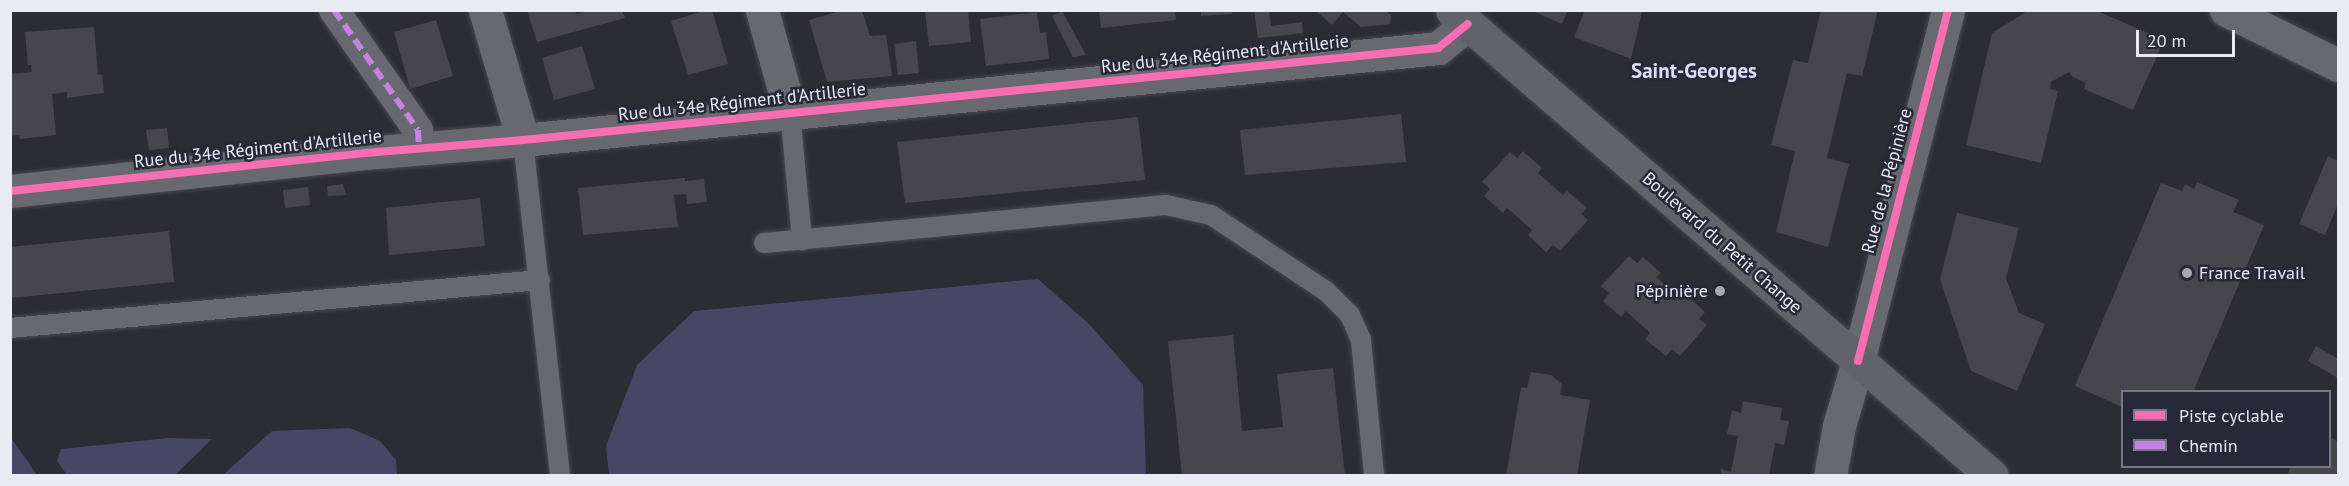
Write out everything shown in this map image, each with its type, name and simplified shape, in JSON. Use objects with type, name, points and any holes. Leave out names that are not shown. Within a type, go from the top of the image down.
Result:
[{"type":"main road","name":"Boulevard du Petit Change","points":[[1460,17],[1992,476]]},
{"type":"street","points":[[334,10],[418,130],[419,148]]},
{"type":"street","points":[[485,10],[523,140]]},
{"type":"street","points":[[762,10],[790,112]]},
{"type":"street","name":"Rue de la Pépinière","points":[[1830,476],[1839,426],[1858,361],[1948,10]]},
{"type":"street","points":[[2226,10],[2338,65]]},
{"type":"street","name":"Rue du 34e Régiment d'Artillerie","points":[[10,191],[419,148],[523,140],[1438,48],[1460,17]]},
{"type":"lane","points":[[790,112],[802,240]]},
{"type":"lane","points":[[523,140],[560,476]]},
{"type":"lane","points":[[764,243],[1166,206],[1211,215],[1326,291],[1350,315],[1361,340],[1374,476]]},
{"type":"lane","points":[[10,328],[540,280]]},
{"type":"shaded area","points":[[1038,279],[1089,324],[1143,385],[1146,475],[609,475],[606,446],[637,365],[694,311]]},
{"type":"shaded area","points":[[350,428],[380,441],[396,460],[397,475],[223,475],[272,431]]},
{"type":"shaded area","points":[[168,438],[212,439],[175,475],[67,475],[57,461],[61,449]]},
{"type":"shaded area","points":[[10,439],[12,439],[37,475],[11,475]]},
{"type":"building","points":[[527,10],[575,10],[576,14],[590,10],[622,10],[625,18],[537,42]]},
{"type":"building","points":[[712,10],[728,64],[688,75],[671,21]]},
{"type":"building","points":[[843,10],[862,10],[870,36],[886,35],[892,76],[827,82],[809,20]]},
{"type":"building","points":[[925,10],[968,10],[971,42],[929,46]]},
{"type":"building","points":[[1099,10],[1175,10],[1176,20],[1101,28]]},
{"type":"building","points":[[1201,10],[1231,10],[1232,14],[1201,16]]},
{"type":"building","points":[[1269,10],[1271,26],[1302,22],[1303,33],[1258,38],[1254,11]]},
{"type":"building","points":[[1315,10],[1385,10],[1391,15],[1390,24],[1361,27],[1343,12],[1332,25]]},
{"type":"building","points":[[1530,10],[1568,10],[1562,24]]},
{"type":"building","points":[[1585,10],[1642,12],[1631,59],[1574,37]]},
{"type":"building","points":[[1821,10],[1878,10],[1862,76],[1847,73],[1827,158],[1849,164],[1828,247],[1776,232],[1795,151],[1771,145],[1793,60],[1808,63]]},
{"type":"building","points":[[2029,10],[2095,10],[2164,40],[2133,110],[2084,89],[2086,83],[2073,77],[2069,72],[2051,82],[2050,89],[2058,91],[2041,163],[1966,145],[1992,33]]},
{"type":"building","points":[[1062,11],[1086,55],[1073,57],[1052,16]]},
{"type":"building","points":[[1037,12],[1040,33],[1046,32],[1049,59],[986,66],[980,19]]},
{"type":"building","points":[[436,20],[453,76],[410,89],[394,32]]},
{"type":"building","points":[[94,27],[98,75],[102,74],[104,93],[67,98],[67,92],[52,94],[56,135],[20,139],[19,135],[10,136],[10,74],[32,72],[31,65],[28,65],[25,32]]},
{"type":"building","points":[[916,41],[919,73],[898,75],[894,44]]},
{"type":"building","points":[[582,46],[595,89],[554,100],[542,58]]},
{"type":"building","points":[[1401,114],[1406,162],[1245,175],[1240,130]]},
{"type":"building","points":[[1138,117],[1145,180],[905,203],[897,142]]},
{"type":"building","points":[[167,128],[169,148],[149,150],[146,130]]},
{"type":"building","points":[[1523,151],[1542,168],[1538,173],[1563,195],[1567,191],[1587,208],[1581,214],[1588,220],[1560,251],[1553,245],[1546,252],[1528,235],[1532,230],[1507,208],[1503,213],[1484,196],[1490,189],[1482,182],[1510,152],[1517,158]]},
{"type":"building","points":[[2328,156],[2338,161],[2338,204],[2325,235],[2299,224]]},
{"type":"building","points":[[685,178],[685,181],[704,179],[707,202],[687,204],[686,194],[674,195],[678,227],[583,235],[578,188]]},
{"type":"building","name":"France Travail","points":[[2197,182],[2239,200],[2233,212],[2264,225],[2194,390],[2121,390],[2121,407],[2075,386],[2161,183],[2182,191],[2185,184],[2194,189]]},
{"type":"building","points":[[343,184],[346,195],[328,196],[327,186]]},
{"type":"building","points":[[308,187],[310,205],[285,208],[283,190]]},
{"type":"building","points":[[480,198],[485,246],[389,255],[386,208]]},
{"type":"building","points":[[1957,213],[2019,228],[2006,278],[2019,313],[2045,324],[2017,391],[1971,371],[1940,279]]},
{"type":"building","points":[[169,231],[174,282],[10,298],[10,247]]},
{"type":"building","points":[[1629,256],[1637,263],[1643,257],[1661,273],[1656,277],[1681,299],[1685,294],[1705,312],[1699,319],[1707,325],[1680,356],[1672,349],[1666,356],[1645,339],[1650,333],[1626,311],[1621,317],[1603,301],[1609,293],[1601,286]]},
{"type":"building","points":[[1233,335],[1242,431],[1283,427],[1277,374],[1333,368],[1345,476],[1182,476],[1168,341]]},
{"type":"building","points":[[2316,346],[2338,359],[2338,378],[2308,361]]},
{"type":"building","points":[[1531,372],[1551,375],[1562,384],[1560,395],[1590,400],[1577,476],[1506,476],[1521,387],[1527,388]]},
{"type":"building","points":[[1743,401],[1782,408],[1780,420],[1789,421],[1784,445],[1775,443],[1769,476],[1720,476],[1721,469],[1731,472],[1738,436],[1727,434],[1732,410],[1741,413]]},
{"type":"building","points":[[2338,437],[2338,476],[2287,476],[2290,468],[2331,468],[2331,438],[2337,441]]},
{"type":"marked path","points":[[334,10],[418,130],[419,148]]},
{"type":"cycle path","points":[[1858,361],[1948,10]]},
{"type":"cycle path","points":[[10,191],[365,153],[523,140],[1438,48],[1468,24]]},
{"type":"place","name":"France Travail","points":[[2187,273]]},
{"type":"place","name":"Pépinière","points":[[1720,291]]},
{"type":"district","name":"Saint-Georges","points":[[1694,71]]}]
